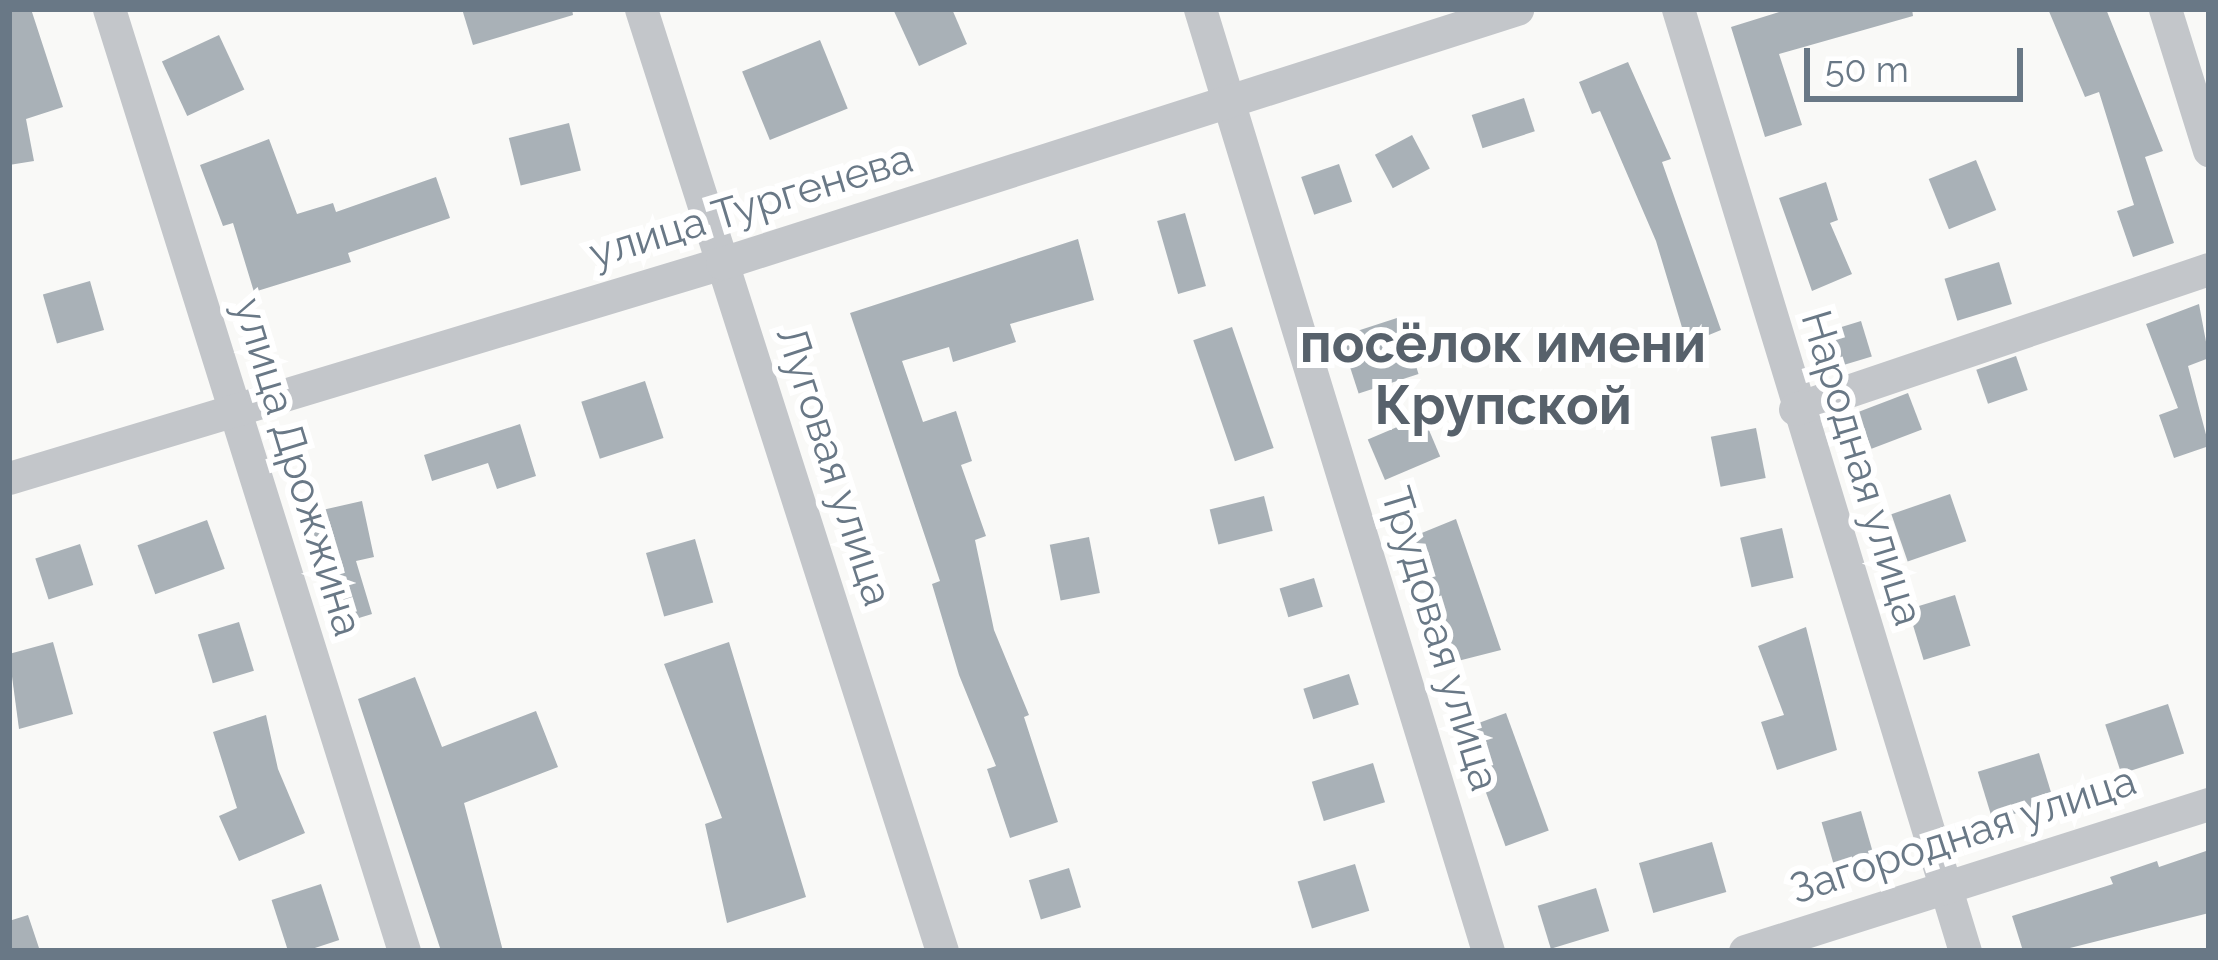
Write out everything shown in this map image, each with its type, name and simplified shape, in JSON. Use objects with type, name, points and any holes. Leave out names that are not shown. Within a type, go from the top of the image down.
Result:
[{"type":"street","name":"улица Дрожжина","points":[[109,9],[404,951]]},
{"type":"street","name":"Луговая улица","points":[[641,9],[943,951]]},
{"type":"street","name":"Трудовая улица","points":[[1200,9],[1488,951]]},
{"type":"street","name":"улица Тургенева","points":[[9,478],[722,263],[1517,9]]},
{"type":"street","name":"Народная улица","points":[[1678,9],[1795,409],[1965,951]]},
{"type":"street","points":[[2165,9],[2209,150]]},
{"type":"street","points":[[1795,409],[2209,269]]},
{"type":"street","name":"Загородная улица","points":[[1744,951],[2209,804]]},
{"type":"building","points":[[9,9],[31,9],[63,107],[26,119],[34,161],[9,165]]},
{"type":"building","points":[[462,9],[572,9],[573,15],[473,45]]},
{"type":"building","points":[[893,9],[952,9],[967,44],[919,66]]},
{"type":"building","points":[[1789,9],[1912,9],[1913,16],[1779,54],[1802,125],[1765,137],[1731,27]]},
{"type":"building","points":[[2048,9],[2106,9],[2163,151],[2145,157],[2174,243],[2133,257],[2117,211],[2134,205],[2099,92],[2085,97]]},
{"type":"building","points":[[219,35],[244,89],[187,116],[162,62]]},
{"type":"building","points":[[820,40],[848,109],[770,140],[742,71]]},
{"type":"building","points":[[1628,62],[1671,159],[1662,162],[1721,330],[1687,344],[1656,241],[1600,111],[1592,114],[1579,82]]},
{"type":"building","points":[[1524,98],[1535,131],[1483,148],[1472,115]]},
{"type":"building","points":[[569,123],[581,171],[521,186],[509,138]]},
{"type":"building","points":[[1412,135],[1430,169],[1393,188],[1375,155]]},
{"type":"building","points":[[269,139],[297,214],[333,203],[336,212],[436,177],[450,218],[348,253],[351,262],[254,292],[233,223],[223,226],[200,165]]},
{"type":"building","points":[[1976,160],[1996,210],[1949,229],[1929,179]]},
{"type":"building","points":[[1339,164],[1352,202],[1314,215],[1301,177]]},
{"type":"building","points":[[1826,182],[1838,220],[1830,223],[1852,274],[1812,291],[1779,198]]},
{"type":"building","points":[[1185,213],[1206,286],[1178,294],[1157,221]]},
{"type":"building","points":[[1078,239],[1094,300],[1010,324],[1016,342],[953,362],[949,347],[902,361],[923,422],[956,411],[972,461],[961,465],[986,536],[975,540],[994,630],[1029,715],[1024,717],[1058,822],[1010,838],[987,769],[996,766],[959,675],[932,584],[940,581],[850,313]]},
{"type":"building","points":[[1999,262],[2012,304],[1957,321],[1944,279]]},
{"type":"building","points":[[90,281],[104,330],[57,344],[43,295]]},
{"type":"building","points":[[2199,304],[2209,358],[2188,366],[2209,446],[2174,458],[2159,415],[2178,408],[2146,324]]},
{"type":"building","points":[[1400,317],[1419,374],[1359,394],[1340,336]]},
{"type":"building","points":[[1861,321],[1872,356],[1834,368],[1823,333]]},
{"type":"building","points":[[1232,327],[1274,448],[1235,461],[1193,340]]},
{"type":"building","points":[[2016,356],[2028,390],[1988,404],[1976,370]]},
{"type":"building","points":[[645,381],[664,438],[600,459],[581,402]]},
{"type":"building","points":[[1908,393],[1922,429],[1872,449],[1858,412]]},
{"type":"building","points":[[1423,416],[1440,457],[1385,480],[1368,439]]},
{"type":"building","points":[[520,424],[536,476],[497,489],[488,463],[432,481],[424,455]]},
{"type":"building","points":[[1756,428],[1766,478],[1721,487],[1711,437]]},
{"type":"building","points":[[1950,494],[1966,541],[1908,561],[1891,514]]},
{"type":"building","points":[[1264,496],[1273,531],[1218,544],[1210,510]]},
{"type":"building","points":[[362,501],[374,557],[356,561],[372,614],[336,625],[309,513]]},
{"type":"building","points":[[1456,519],[1501,650],[1446,664],[1438,615],[1407,539]]},
{"type":"building","points":[[207,520],[225,569],[155,594],[137,545]]},
{"type":"building","points":[[1782,528],[1793,578],[1752,587],[1740,538]]},
{"type":"building","points":[[1089,537],[1100,593],[1061,601],[1050,545]]},
{"type":"building","points":[[695,539],[713,602],[664,617],[646,553]]},
{"type":"building","points":[[80,544],[93,585],[49,599],[35,559]]},
{"type":"building","points":[[1314,578],[1323,607],[1288,617],[1280,589]]},
{"type":"building","points":[[1955,595],[1970,646],[1924,660],[1908,609]]},
{"type":"building","points":[[239,622],[254,671],[213,683],[198,635]]},
{"type":"building","points":[[1806,627],[1837,750],[1777,770],[1761,722],[1784,715],[1758,646]]},
{"type":"building","points":[[53,642],[73,714],[19,729],[9,654]]},
{"type":"building","points":[[729,642],[806,897],[727,923],[705,824],[722,818],[664,664]]},
{"type":"building","points":[[1349,674],[1359,704],[1313,719],[1303,689]]},
{"type":"building","points":[[415,677],[442,747],[536,711],[558,767],[464,803],[503,951],[441,951],[358,699]]},
{"type":"building","points":[[2168,704],[2184,753],[2121,774],[2105,724]]},
{"type":"building","points":[[1506,713],[1549,830],[1506,846],[1463,729]]},
{"type":"building","points":[[266,715],[278,769],[305,833],[239,861],[219,816],[237,808],[213,732]]},
{"type":"building","points":[[2039,753],[2054,802],[1993,820],[1978,772]]},
{"type":"building","points":[[1373,763],[1385,802],[1324,821],[1312,782]]},
{"type":"building","points":[[1861,811],[1873,853],[1834,865],[1822,822]]},
{"type":"building","points":[[1712,842],[1726,892],[1653,913],[1639,863]]},
{"type":"building","points":[[2209,850],[2209,913],[2058,951],[2023,951],[2012,916],[2113,884],[2110,877],[2157,861],[2159,867]]},
{"type":"building","points":[[1355,864],[1369,911],[1312,928],[1298,882]]},
{"type":"building","points":[[1069,868],[1081,907],[1041,919],[1029,880]]},
{"type":"building","points":[[321,884],[339,940],[306,951],[288,951],[272,900]]},
{"type":"building","points":[[1596,888],[1609,931],[1551,949],[1538,906]]},
{"type":"building","points":[[28,915],[40,951],[9,951],[9,921]]},
{"type":"district","name":"посёлок имени Крупской","points":[[1503,374]]}]
